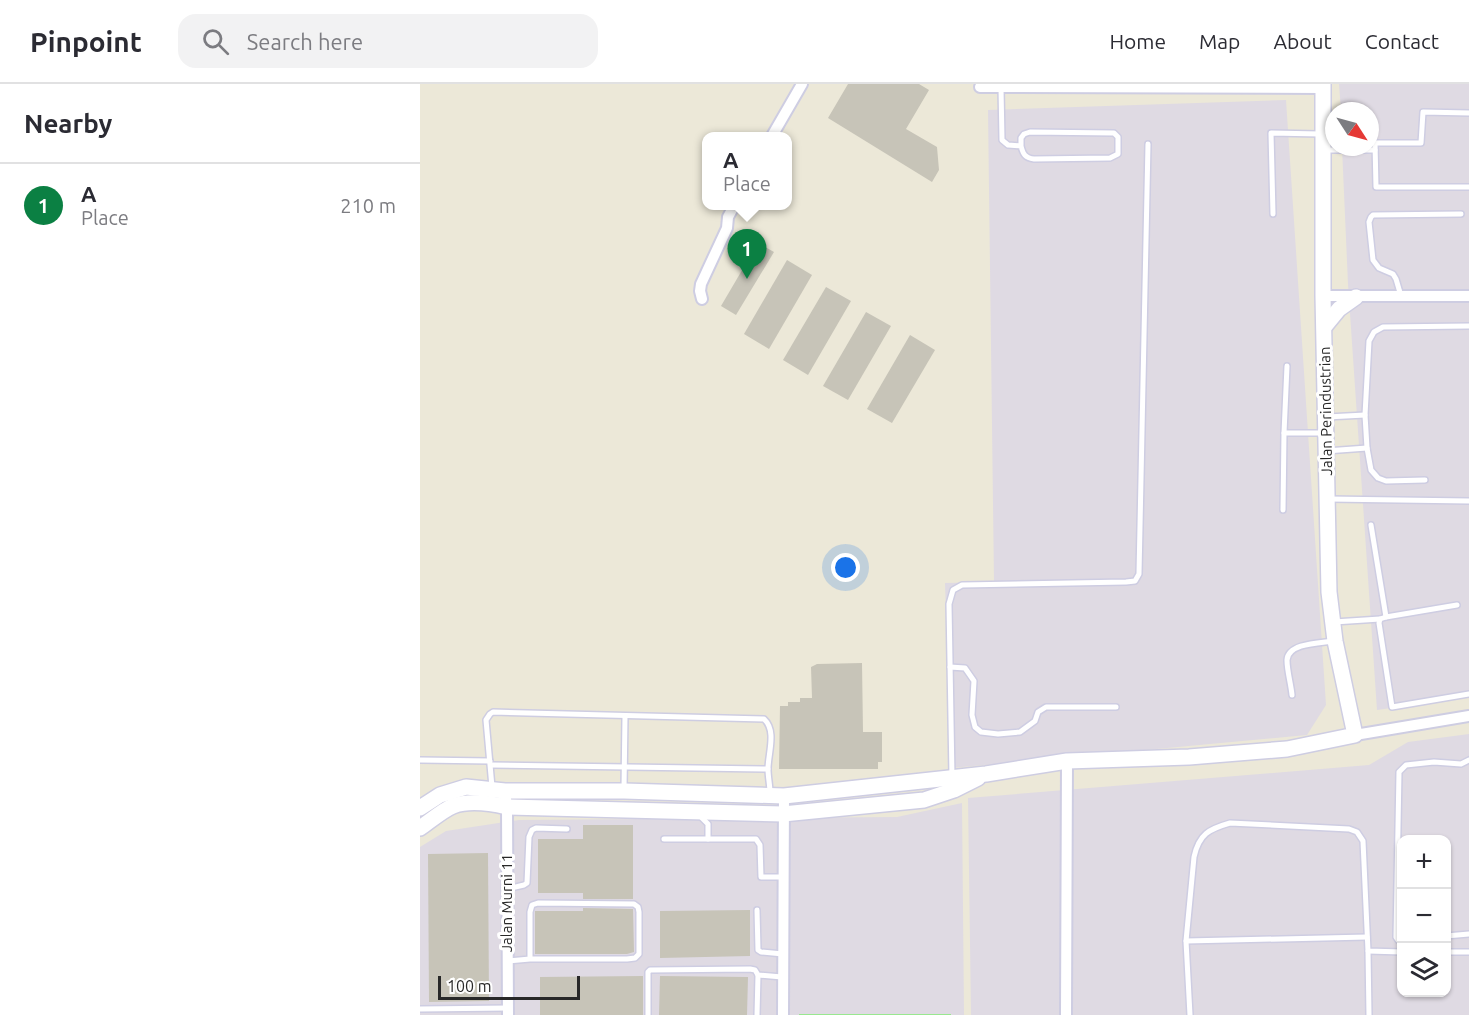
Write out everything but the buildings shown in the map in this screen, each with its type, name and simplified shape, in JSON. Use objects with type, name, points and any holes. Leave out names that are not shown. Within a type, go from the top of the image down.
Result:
[{"type":"main road","name":"Jalan Perindustrian","points":[[1323,86],[1323,296],[1329,592],[1335,641],[1355,735]]},
{"type":"main road","points":[[1325,326],[1339,309],[1356,297]]},
{"type":"main road","points":[[420,828],[452,806],[499,797],[624,791],[777,795],[953,783],[986,774],[1067,761],[1189,757],[1287,749],[1355,735]]},
{"type":"main road","points":[[420,808],[440,795],[466,787],[499,797],[691,812],[783,814],[924,800],[953,783]]},
{"type":"street","points":[[774,132],[802,84]]},
{"type":"street","points":[[980,87],[1323,86]]},
{"type":"street","points":[[702,299],[701,284],[727,228],[728,217],[732,210]]},
{"type":"street","points":[[1323,296],[1469,296]]},
{"type":"street","points":[[1355,735],[1469,716]]},
{"type":"street","points":[[1066,1015],[1067,761]]},
{"type":"street","points":[[777,795],[783,814],[783,1015]]},
{"type":"street","name":"Jalan Murni 11","points":[[499,797],[507,889],[508,1012]]},
{"type":"lane","points":[[1001,88],[1002,140],[1008,145],[1021,146]]},
{"type":"lane","points":[[1379,143],[1421,143],[1423,112],[1469,112]]},
{"type":"lane","points":[[1030,132],[1114,133],[1118,137],[1118,154],[1110,158],[1034,159],[1024,155],[1021,146],[1024,134],[1030,132]]},
{"type":"lane","points":[[1273,214],[1271,133],[1323,142]]},
{"type":"lane","points":[[953,783],[949,604],[952,590],[962,585],[1126,582],[1135,581],[1139,574],[1148,144]]},
{"type":"lane","points":[[1375,156],[1376,187],[1469,188]]},
{"type":"lane","points":[[1401,296],[1393,274],[1379,268],[1373,260],[1369,222],[1371,217],[1373,215],[1461,214]]},
{"type":"lane","points":[[1425,480],[1386,481],[1378,478],[1371,470],[1365,415],[1369,341],[1374,332],[1383,327],[1469,326]]},
{"type":"lane","points":[[1283,510],[1287,366]]},
{"type":"lane","points":[[1325,417],[1365,415]]},
{"type":"lane","points":[[1284,432],[1326,433]]},
{"type":"lane","points":[[1326,451],[1367,448]]},
{"type":"lane","points":[[1328,499],[1469,501]]},
{"type":"lane","points":[[1371,525],[1383,618],[1379,623],[1392,707],[1469,694]]},
{"type":"lane","points":[[1332,622],[1383,618],[1457,605]]},
{"type":"lane","points":[[1292,695],[1287,659],[1290,652],[1297,647],[1335,641]]},
{"type":"lane","points":[[950,667],[965,668],[974,681],[972,715],[975,727],[981,732],[998,734],[1020,732],[1035,721],[1038,712],[1046,707],[1116,706]]},
{"type":"lane","points":[[499,797],[490,763],[486,720],[493,712],[764,719],[769,724],[771,734],[768,769],[777,795]]},
{"type":"lane","points":[[624,791],[625,716]]},
{"type":"lane","points":[[420,760],[768,769]]},
{"type":"lane","points":[[1397,938],[1399,772],[1406,765],[1434,762],[1461,764],[1469,760]]},
{"type":"lane","points":[[691,812],[708,824],[708,839]]},
{"type":"lane","points":[[1190,1015],[1186,941],[1197,844],[1212,828],[1230,823],[1349,829],[1358,832],[1363,842],[1370,1015]]},
{"type":"lane","points":[[507,889],[527,883],[532,830],[536,828],[567,829]]},
{"type":"lane","points":[[664,839],[756,839],[760,845],[761,877],[783,877]]},
{"type":"lane","points":[[507,961],[635,958],[639,954],[638,907],[634,904],[538,903],[532,905],[530,959]]},
{"type":"lane","points":[[757,910],[758,950],[783,954]]},
{"type":"lane","points":[[1451,936],[1469,934]]},
{"type":"lane","points":[[1186,941],[1367,937]]},
{"type":"lane","points":[[1368,951],[1397,952]]},
{"type":"lane","points":[[1451,952],[1469,952]]},
{"type":"lane","points":[[648,1015],[648,972],[650,970],[750,969],[755,970],[758,975],[757,1015]]},
{"type":"lane","points":[[758,975],[783,977]]},
{"type":"lane","points":[[420,1009],[508,1012]]},
{"type":"shaded area","points":[[1339,84],[1469,84],[1469,697],[1377,710],[1348,284],[1342,156],[1379,156],[1379,102],[1340,102]]},
{"type":"shaded area","points":[[1286,100],[1326,705],[1307,735],[951,768],[945,583],[994,582],[988,110]]},
{"type":"shaded area","points":[[1469,734],[1469,1015],[971,1015],[968,798],[1369,765],[1408,742]]},
{"type":"shaded area","points":[[962,803],[964,1015],[420,1015],[420,847],[446,831],[519,820],[897,817]]},
{"type":"green space","points":[[951,1014],[951,1015],[799,1015]]},
{"type":"place","name":"A","points":[[747,279]]}]
